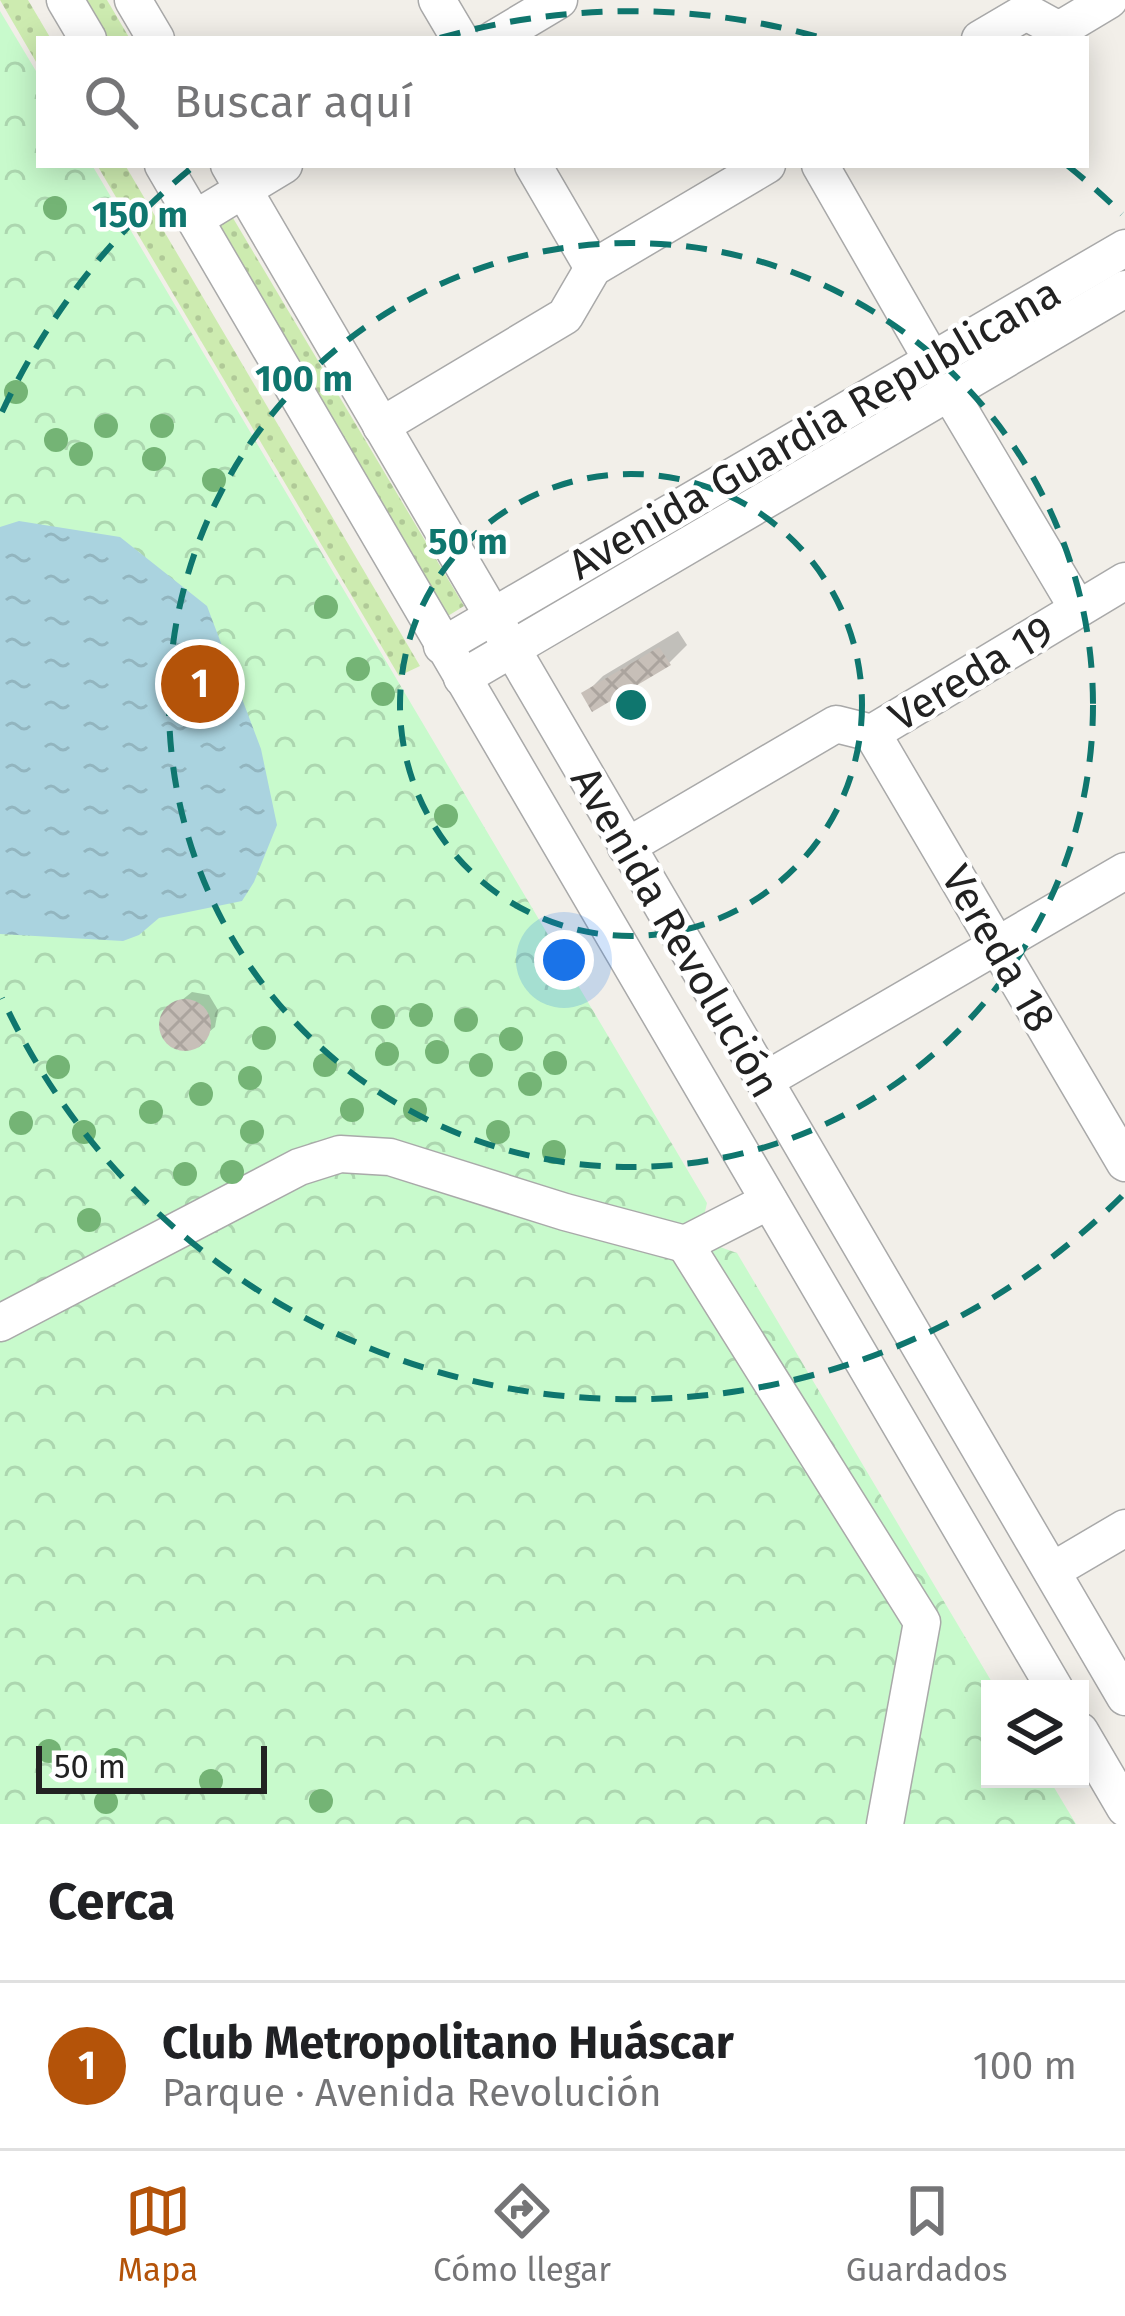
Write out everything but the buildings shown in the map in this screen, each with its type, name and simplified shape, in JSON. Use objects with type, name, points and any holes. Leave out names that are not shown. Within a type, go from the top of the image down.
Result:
[{"type":"street","points":[[65,0],[86,36]]},
{"type":"street","points":[[133,0],[154,36]]},
{"type":"street","points":[[437,0],[458,36]]},
{"type":"street","points":[[499,36],[560,0]]},
{"type":"street","points":[[984,36],[1022,6],[1059,30],[1109,0]]},
{"type":"street","name":"Avenida Revolución","points":[[165,168],[1050,1680]]},
{"type":"street","points":[[194,219],[236,177],[272,168]]},
{"type":"street","points":[[535,168],[593,268]]},
{"type":"street","points":[[381,426],[565,316],[593,268],[762,168]]},
{"type":"street","points":[[822,168],[1078,609]]},
{"type":"street","name":"Avenida Revolución","points":[[236,177],[1125,1697]]},
{"type":"street","name":"Avenida Guardia Republicana","points":[[462,678],[940,376],[1125,248]]},
{"type":"street","name":"Avenida Guardia Republicana","points":[[442,646],[940,376],[1125,289]]},
{"type":"street","name":"Vereda 19","points":[[626,847],[836,724],[872,733],[1125,580]]},
{"type":"street","name":"Vereda 18","points":[[872,733],[1125,1163]]},
{"type":"street","points":[[764,1081],[1125,871]]},
{"type":"street","points":[[0,1323],[299,1167],[340,1154],[390,1157],[685,1244],[769,1201]]},
{"type":"street","points":[[685,1244],[922,1622],[885,1824]]},
{"type":"street","points":[[1052,1571],[1125,1528]]},
{"type":"street","points":[[1089,1746],[1125,1808]]},
{"type":"green space","points":[[0,0],[28,0],[49,36],[36,36],[36,62]]},
{"type":"green space","points":[[78,0],[107,0],[128,36],[99,36]]},
{"type":"green space","points":[[0,11],[36,71],[36,168],[94,168],[707,1203],[704,1216],[720,1247],[737,1253],[991,1680],[981,1680],[981,1788],[1054,1788],[1076,1824],[0,1824]]},
{"type":"green space","points":[[99,168],[127,168],[420,666],[399,676]]},
{"type":"green space","points":[[230,213],[464,606],[443,619],[208,226]]},
{"type":"water","points":[[19,521],[120,537],[207,606],[261,749],[277,825],[242,901],[159,918],[123,941],[0,934],[0,527]]},
{"type":"place","name":"Club Metropolitano Huáscar","points":[[200,684]]}]
